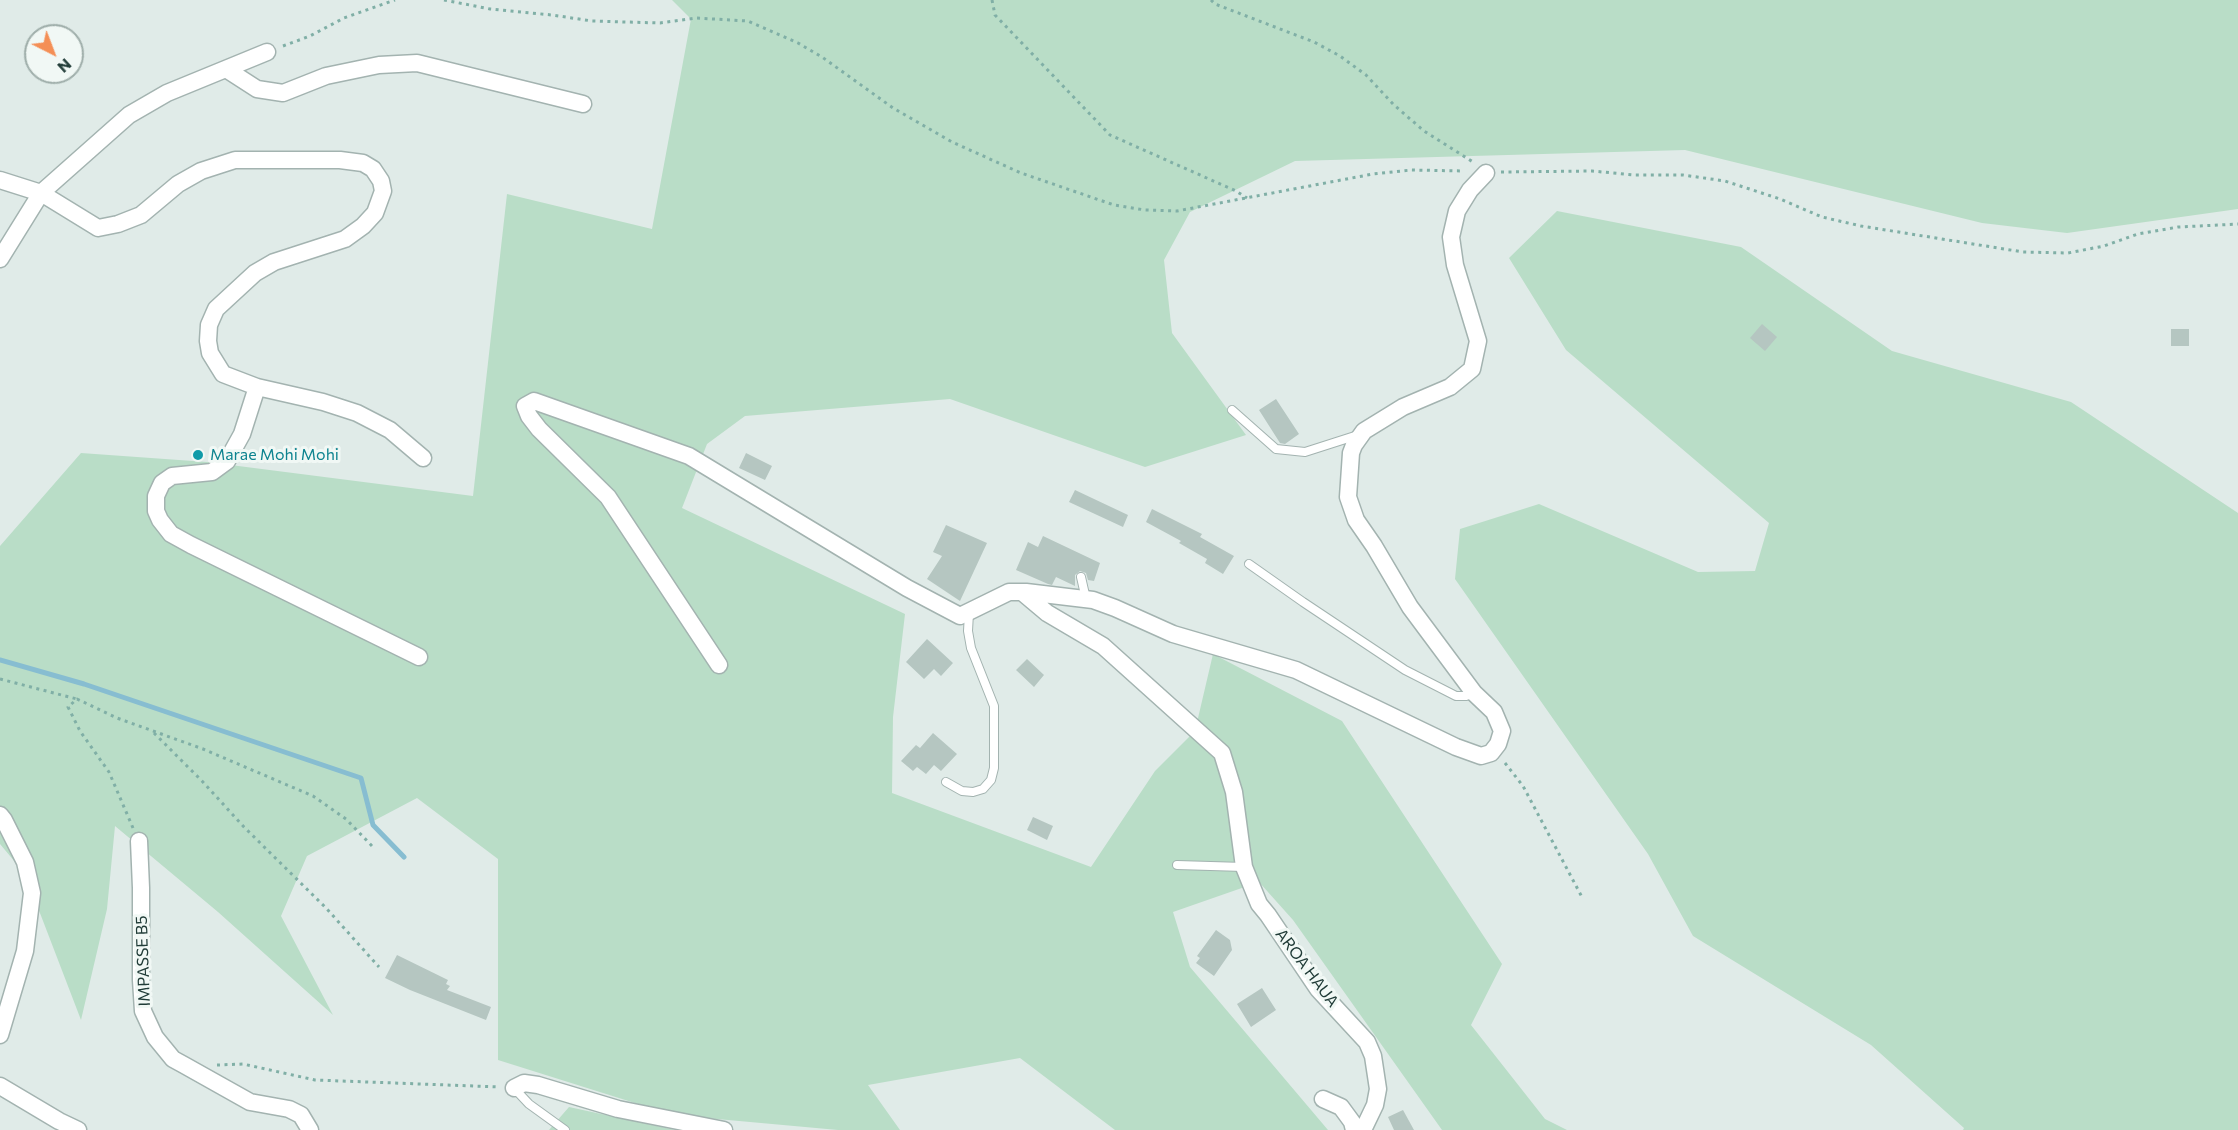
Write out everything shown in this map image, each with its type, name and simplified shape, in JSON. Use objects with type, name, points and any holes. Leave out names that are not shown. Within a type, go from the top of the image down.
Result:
[{"type":"street","points":[[0,259],[41,193],[129,115],[167,93],[267,52]]},
{"type":"street","points":[[226,69],[257,89],[283,93],[326,76],[379,65],[417,63],[584,104]]},
{"type":"street","points":[[0,180],[41,193],[98,228],[118,224],[141,215],[178,184],[201,171],[235,160],[340,160],[363,163],[373,169],[381,181],[383,191],[375,213],[363,226],[345,239],[274,262],[255,273],[216,309],[209,325],[210,353],[223,374],[257,387],[323,402],[357,413],[390,430],[423,458]]},
{"type":"street","points":[[719,665],[608,497],[540,429],[529,416],[525,406],[534,402],[689,456],[946,610],[960,616],[1009,592],[1086,599],[1115,608],[1173,634],[1296,670],[1456,747],[1481,756],[1494,750],[1502,731],[1494,712],[1474,693],[1410,607],[1356,520],[1348,497],[1349,470],[1354,445],[1362,434],[1403,407],[1450,387],[1472,369],[1478,341],[1455,265],[1451,237],[1457,211],[1470,190],[1488,173]]},
{"type":"street","points":[[257,387],[242,434],[227,461],[212,472],[171,476],[162,483],[156,496],[156,510],[160,520],[171,534],[191,545],[419,657]]},
{"type":"street","name":"AROA HAUA","points":[[1022,592],[1047,613],[1103,646],[1222,753],[1234,792],[1244,867],[1259,904],[1318,989],[1367,1042],[1377,1074],[1378,1089],[1375,1105],[1363,1130]]},
{"type":"street","points":[[0,815],[25,862],[32,892],[25,951],[0,1035]]},
{"type":"street","name":"IMPASSE B5","points":[[139,841],[143,1011],[155,1037],[173,1059],[250,1102],[289,1109],[301,1115],[310,1130]]},
{"type":"street","points":[[514,1088],[524,1083],[548,1087],[618,1109],[724,1130]]},
{"type":"street","points":[[0,1086],[53,1126],[78,1130]]},
{"type":"street","points":[[1323,1099],[1341,1107],[1352,1122],[1354,1130]]},
{"type":"lane","points":[[1232,410],[1276,449],[1305,452],[1362,434]]},
{"type":"lane","points":[[1249,564],[1405,670],[1456,696],[1474,693]]},
{"type":"lane","points":[[1081,577],[1086,599]]},
{"type":"lane","points":[[946,782],[962,791],[973,792],[983,789],[991,780],[994,768],[994,706],[971,648],[968,631],[969,613]]},
{"type":"lane","points":[[1177,865],[1244,867]]},
{"type":"lane","points":[[514,1088],[529,1104],[565,1130]]},
{"type":"path","points":[[267,52],[310,36],[344,18],[395,0]]},
{"type":"path","points":[[444,0],[501,10],[592,21],[660,23],[696,18],[748,21],[798,43],[822,57],[893,108],[951,142],[1021,173],[1114,205],[1145,210],[1177,211],[1374,174],[1412,170],[1488,173],[1592,171],[1634,175],[1683,175],[1725,181],[1780,199],[1822,218],[2023,252],[2068,253],[2104,246],[2148,232],[2178,227],[2238,224]]},
{"type":"path","points":[[992,0],[995,15],[1110,135],[1247,198]]},
{"type":"path","points":[[1211,0],[1215,4],[1314,42],[1340,56],[1366,75],[1394,105],[1424,131],[1488,173]]},
{"type":"path","points":[[0,679],[77,699],[313,796],[346,819],[372,846]]},
{"type":"path","points":[[77,699],[68,708],[80,731],[109,772],[139,841]]},
{"type":"path","points":[[153,732],[202,781],[244,828],[326,908],[379,967]]},
{"type":"path","points":[[1494,750],[1523,786],[1583,899]]},
{"type":"path","points":[[184,1065],[243,1064],[315,1080],[514,1088]]},
{"type":"green space","points":[[672,0],[2238,0],[2238,209],[2067,233],[1982,223],[1685,150],[1295,161],[1190,212],[1164,260],[1172,333],[1246,435],[1145,467],[950,399],[745,416],[707,444],[682,508],[905,614],[893,717],[892,793],[1091,867],[1155,771],[1195,731],[1213,654],[1342,721],[1502,964],[1471,1025],[1545,1119],[1567,1130],[1442,1130],[1293,920],[1259,882],[1173,912],[1190,967],[1328,1130],[1115,1130],[1020,1058],[868,1085],[900,1130],[838,1130],[673,1115],[498,1060],[498,859],[417,798],[307,856],[281,916],[333,1015],[218,912],[115,826],[107,909],[81,1020],[25,874],[0,844],[0,546],[81,453],[207,462],[473,496],[507,194],[652,229],[691,19]]},
{"type":"green space","points":[[1557,211],[1741,247],[1892,351],[2071,402],[2238,513],[2238,1130],[1963,1130],[1964,1128],[1871,1045],[1693,936],[1648,854],[1455,579],[1460,529],[1539,504],[1698,572],[1755,571],[1769,523],[1566,350],[1509,258]]},
{"type":"green space","points":[[569,1107],[675,1130],[549,1130]]},
{"type":"building","points":[[1762,324],[1777,337],[1765,351],[1750,338]]},
{"type":"building","points":[[2171,329],[2189,329],[2189,346],[2171,346]]},
{"type":"building","points":[[1276,399],[1299,434],[1285,444],[1280,443],[1259,410]]},
{"type":"building","points":[[746,453],[772,466],[765,480],[739,468]]},
{"type":"building","points":[[1075,490],[1128,515],[1123,527],[1069,502]]},
{"type":"building","points":[[1152,509],[1202,534],[1200,537],[1234,556],[1223,574],[1205,563],[1207,559],[1179,543],[1181,541],[1146,522]]},
{"type":"building","points":[[946,525],[987,543],[960,601],[927,579],[942,556],[933,552]]},
{"type":"building","points":[[1043,536],[1100,563],[1094,581],[1088,580],[1086,573],[1080,571],[1075,575],[1075,586],[1056,577],[1052,585],[1016,570],[1028,542],[1038,547]]},
{"type":"building","points":[[927,639],[953,663],[941,676],[934,669],[924,679],[906,662]]},
{"type":"building","points":[[1027,659],[1044,675],[1034,687],[1016,670]]},
{"type":"building","points":[[933,733],[957,754],[941,771],[934,765],[926,774],[917,767],[913,771],[901,761],[916,745],[920,748]]},
{"type":"building","points":[[1033,817],[1053,826],[1047,840],[1027,830]]},
{"type":"building","points":[[1216,930],[1230,940],[1232,950],[1214,976],[1196,963],[1200,958],[1197,956]]},
{"type":"building","points":[[397,955],[448,980],[446,984],[450,986],[447,990],[491,1007],[486,1020],[385,978]]},
{"type":"building","points":[[1262,988],[1276,1010],[1251,1027],[1237,1004]]},
{"type":"building","points":[[1403,1110],[1414,1130],[1394,1130],[1388,1117]]},
{"type":"waterway","points":[[0,660],[84,684],[361,778],[373,825],[404,857]]},
{"type":"place","name":"Marae Mohi Mohi","points":[[198,455]]}]
